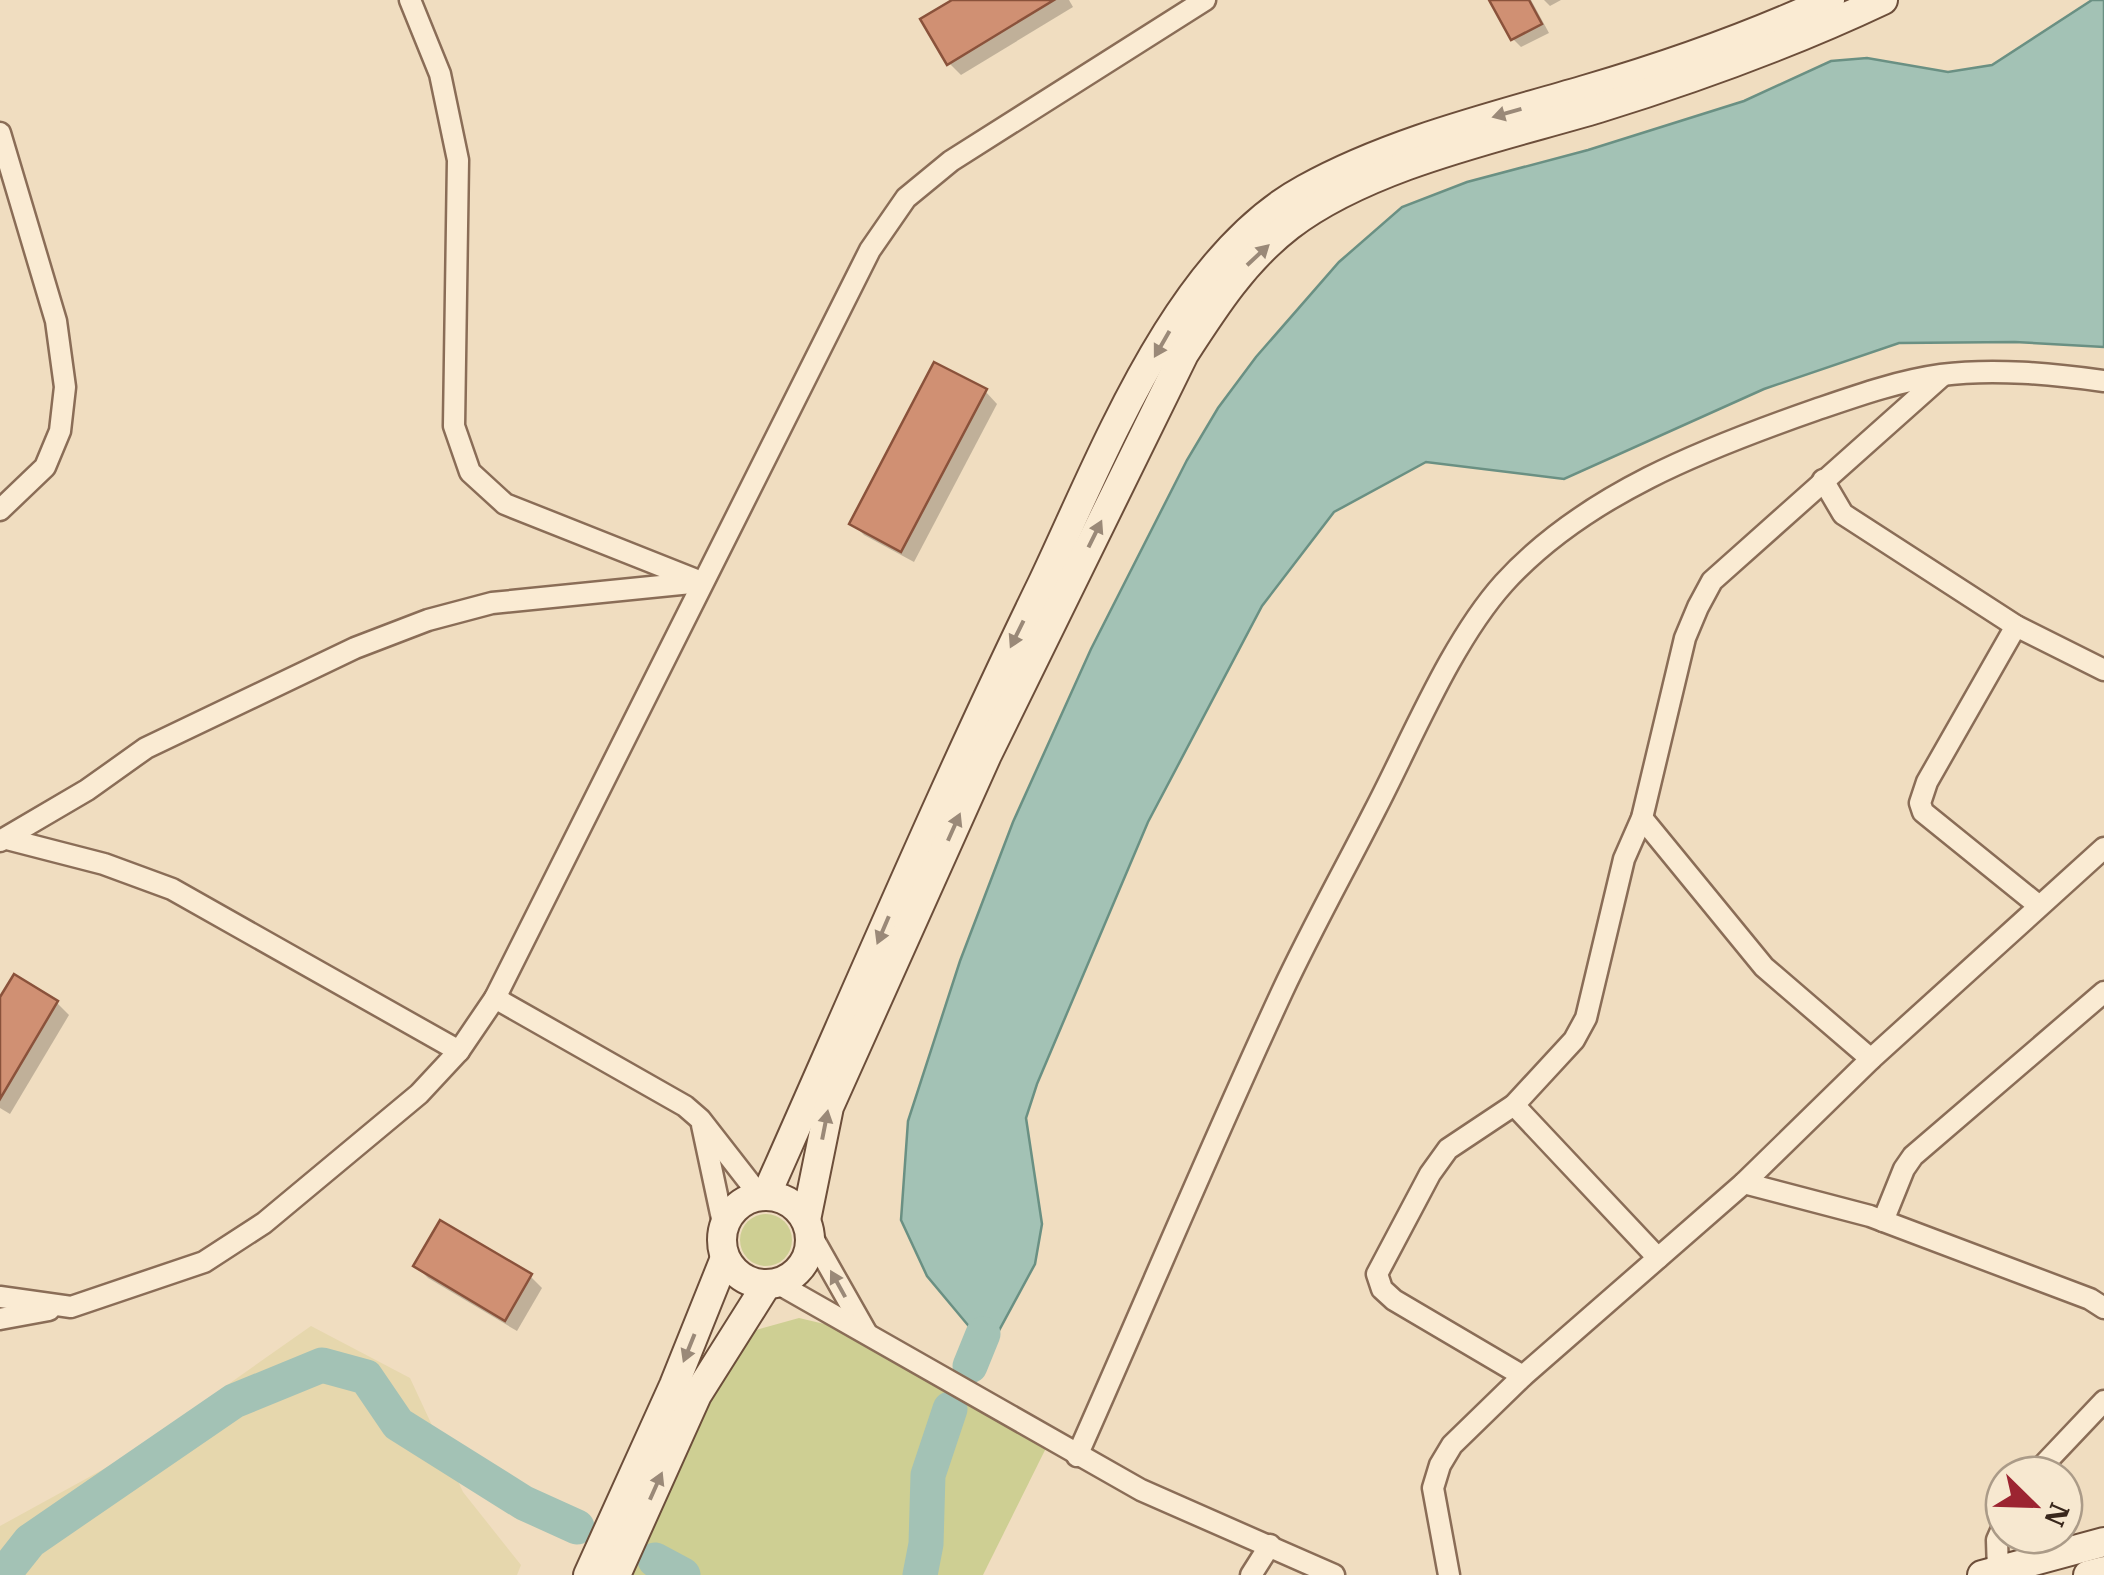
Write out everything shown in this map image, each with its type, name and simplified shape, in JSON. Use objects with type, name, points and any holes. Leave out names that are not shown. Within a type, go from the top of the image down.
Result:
[{"type":"street","points":[[410,0],[440,74],[458,160],[454,426],[470,472],[505,504],[701,582]]},
{"type":"street","points":[[0,1319],[70,1307],[204,1262],[264,1224],[419,1094],[459,1050],[495,998],[870,250],[906,198],[950,161],[1205,0]]},
{"type":"street","points":[[724,1228],[737,1206],[763,1195],[961,750],[1124,413],[1163,340],[1204,280],[1237,242],[1270,211],[1293,196],[1371,158],[1480,120],[1657,68],[1830,0]]},
{"type":"street","points":[[616,1575],[697,1395],[772,1284],[799,1270],[810,1246],[808,1227],[829,1107],[987,755],[1184,354],[1224,292],[1251,260],[1330,198],[1445,154],[1662,88],[1882,0]]},
{"type":"street","points":[[0,132],[56,321],[66,387],[60,431],[45,467],[3,502]]},
{"type":"street","points":[[1077,1456],[1283,990],[1431,701],[1464,641],[1503,584],[1554,536],[1622,493],[1730,439],[1852,398],[1943,375],[1969,372],[2062,376],[2104,382]]},
{"type":"street","points":[[1523,1376],[1394,1300],[1382,1289],[1377,1274],[1430,1174],[1448,1149],[1514,1105],[1574,1040],[1586,1018],[1624,859],[1642,818],[1686,638],[1712,581],[1943,375]]},
{"type":"street","points":[[1823,480],[1843,514],[2016,626],[2104,670]]},
{"type":"street","points":[[4,840],[146,748],[354,648],[428,620],[492,603],[701,582]]},
{"type":"street","points":[[2016,626],[1927,782],[1920,803],[1923,812],[2038,904]]},
{"type":"street","points":[[1642,818],[1764,967],[1871,1059]]},
{"type":"street","points":[[4,840],[104,864],[172,889],[459,1050]]},
{"type":"street","points":[[1449,1575],[1433,1488],[1452,1445],[1523,1376],[1744,1183],[1871,1059],[2104,848]]},
{"type":"street","points":[[1882,1221],[1904,1169],[1914,1156],[2104,992]]},
{"type":"street","points":[[495,998],[649,1084],[700,1119],[763,1195],[790,1202],[808,1227],[866,1334]]},
{"type":"street","points":[[1514,1105],[1658,1258]]},
{"type":"street","points":[[588,1575],[674,1385],[726,1258],[724,1228],[700,1119]]},
{"type":"street","points":[[1744,1183],[1882,1221],[2090,1299],[2104,1308]]},
{"type":"street","points":[[726,1258],[746,1279],[772,1284],[866,1334],[1141,1490],[1334,1575]]},
{"type":"street","points":[[0,1297],[70,1307]]},
{"type":"street","points":[[2053,1455],[2104,1401]]},
{"type":"street","points":[[1990,1573],[2104,1542]]},
{"type":"street","points":[[1250,1575],[1270,1545]]},
{"type":"street","points":[[2088,1575],[2104,1571]]},
{"type":"shaded area","points":[[2092,0],[2104,0],[2104,347],[2015,342],[1899,343],[1764,389],[1564,479],[1426,462],[1334,512],[1262,606],[1148,822],[1026,1118],[1042,1224],[1035,1264],[996,1336],[972,1330],[927,1276],[901,1220],[908,1121],[960,961],[1013,822],[1091,649],[1187,460],[1218,408],[1256,357],[1339,262],[1402,207],[1467,182],[1588,150],[1744,101],[1831,61],[1867,58],[1948,72],[1992,65]]},
{"type":"shaded area","points":[[311,1326],[410,1378],[463,1492],[521,1565],[517,1575],[0,1575],[0,1526],[122,1459]]},
{"type":"green space","points":[[766,1214],[784,1222],[792,1240],[784,1258],[766,1266],[748,1258],[740,1240],[748,1222]]},
{"type":"green space","points":[[799,1318],[867,1334],[1050,1440],[983,1575],[616,1575],[697,1395],[756,1330]]},
{"type":"building","points":[[952,0],[1054,0],[947,65],[920,19]]},
{"type":"building","points":[[1489,0],[1529,0],[1542,24],[1511,40]]},
{"type":"building","points":[[934,362],[987,389],[901,552],[849,524]]},
{"type":"building","points":[[14,974],[58,1001],[0,1099],[0,997]]},
{"type":"building","points":[[440,1220],[532,1274],[505,1321],[413,1266]]},
{"type":"waterway","points":[[970,1366],[983,1334]]},
{"type":"waterway","points":[[3,1575],[30,1541],[234,1401],[322,1365],[366,1377],[398,1424],[524,1503],[577,1527]]},
{"type":"waterway","points":[[920,1575],[926,1544],[928,1475],[950,1409]]},
{"type":"waterway","points":[[655,1560],[683,1575]]}]
